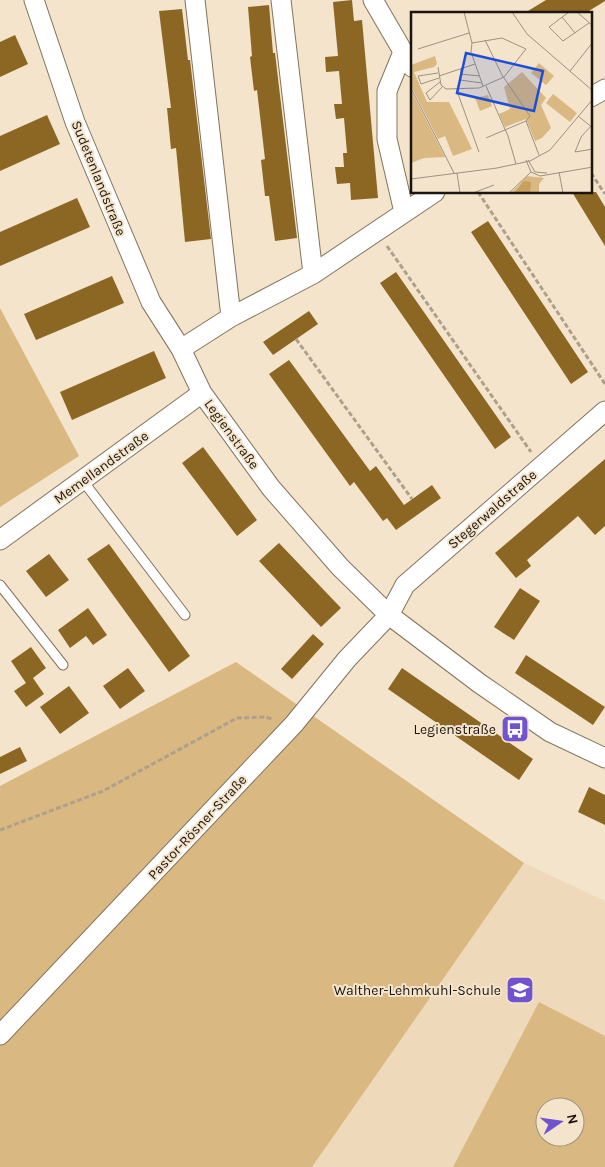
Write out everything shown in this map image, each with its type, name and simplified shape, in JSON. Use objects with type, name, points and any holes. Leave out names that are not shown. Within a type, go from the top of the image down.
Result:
[{"type":"street","name":"Sudetenlandstraße","points":[[34,0],[75,122],[150,302],[181,349],[202,393]]},
{"type":"street","points":[[195,0],[230,318]]},
{"type":"street","points":[[281,0],[313,274]]},
{"type":"street","points":[[373,0],[408,59],[387,91],[387,139],[404,212]]},
{"type":"street","points":[[592,96],[605,89]]},
{"type":"street","points":[[181,349],[230,318],[313,274],[432,194]]},
{"type":"street","name":"Memellandstraße","points":[[0,540],[202,393]]},
{"type":"street","name":"Legienstraße","points":[[202,393],[271,488],[340,567],[389,615],[479,683],[550,732],[605,758]]},
{"type":"street","name":"Stegerwaldstraße","points":[[389,615],[405,585],[605,411]]},
{"type":"street","name":"Pastor-Rösner-Straße","points":[[0,1034],[294,724],[347,659],[389,615]]},
{"type":"lane","points":[[83,481],[185,615]]},
{"type":"lane","points":[[0,585],[62,665]]},
{"type":"path","points":[[592,174],[605,194]]},
{"type":"path","points":[[479,194],[605,384]]},
{"type":"path","points":[[376,231],[542,466]]},
{"type":"path","points":[[296,340],[412,499]]},
{"type":"path","points":[[0,830],[103,790],[237,718],[265,717],[294,724]]},
{"type":"shaded area","points":[[0,308],[79,456],[0,507]]},
{"type":"shaded area","points":[[236,662],[524,863],[312,1167],[0,1167],[0,786]]},
{"type":"shaded area","name":"Walther-Lehmkuhl-Schule","points":[[524,863],[605,901],[605,1167],[312,1167]]},
{"type":"shaded area","points":[[539,1002],[605,1036],[605,1167],[453,1167]]},
{"type":"building","points":[[352,0],[354,21],[362,20],[378,198],[351,200],[350,183],[337,184],[335,167],[344,167],[343,153],[347,153],[344,118],[336,119],[334,104],[342,104],[339,71],[326,72],[325,57],[338,56],[333,2]]},
{"type":"building","points":[[546,0],[605,0],[587,12],[526,12]]},
{"type":"building","points":[[269,5],[273,53],[275,53],[297,238],[275,241],[269,196],[265,196],[261,160],[265,159],[257,90],[254,91],[250,57],[252,56],[248,7]]},
{"type":"building","points":[[182,9],[188,60],[190,60],[211,239],[185,242],[176,148],[171,149],[167,108],[171,108],[159,11]]},
{"type":"building","points":[[15,35],[28,64],[0,77],[0,42]]},
{"type":"building","points":[[47,115],[60,144],[0,171],[0,136]]},
{"type":"building","points":[[592,192],[596,192],[605,207],[605,246],[573,194],[592,194]]},
{"type":"building","points":[[77,198],[90,227],[0,266],[0,232]]},
{"type":"building","points":[[488,221],[588,372],[571,384],[471,232]]},
{"type":"building","points":[[396,272],[511,437],[495,449],[380,283]]},
{"type":"building","points":[[112,276],[124,303],[36,340],[24,314]]},
{"type":"building","points":[[309,311],[318,324],[273,355],[263,342]]},
{"type":"building","points":[[154,351],[166,378],[72,420],[60,392]]},
{"type":"building","points":[[289,360],[370,471],[376,466],[404,505],[432,485],[441,498],[396,530],[387,518],[383,521],[354,482],[350,486],[269,374]]},
{"type":"building","points":[[203,447],[257,520],[237,536],[182,463]]},
{"type":"building","points":[[605,459],[605,526],[595,535],[578,516],[527,560],[531,566],[516,578],[495,553]]},
{"type":"building","points":[[279,543],[341,608],[321,627],[259,561]]},
{"type":"building","points":[[109,544],[190,656],[169,672],[87,559]]},
{"type":"building","points":[[49,554],[69,580],[46,597],[26,571]]},
{"type":"building","points":[[520,588],[540,601],[514,640],[494,627]]},
{"type":"building","points":[[88,608],[107,635],[93,645],[86,636],[70,648],[58,630]]},
{"type":"building","points":[[313,634],[324,644],[292,679],[281,669]]},
{"type":"building","points":[[31,647],[46,668],[33,678],[44,694],[26,707],[14,691],[26,683],[11,661]]},
{"type":"building","points":[[526,655],[605,707],[593,725],[515,673]]},
{"type":"building","points":[[128,668],[145,691],[120,709],[103,686]]},
{"type":"building","points":[[402,668],[533,759],[519,780],[388,689]]},
{"type":"building","points":[[69,686],[89,713],[60,734],[40,707]]},
{"type":"building","points":[[20,747],[27,761],[0,774],[0,757]]},
{"type":"building","points":[[589,787],[605,795],[605,825],[578,812]]},
{"type":"place","name":"Legienstraße","points":[[515,729]]},
{"type":"place","name":"Walther-Lehmkuhl-Schule","points":[[520,990]]}]
